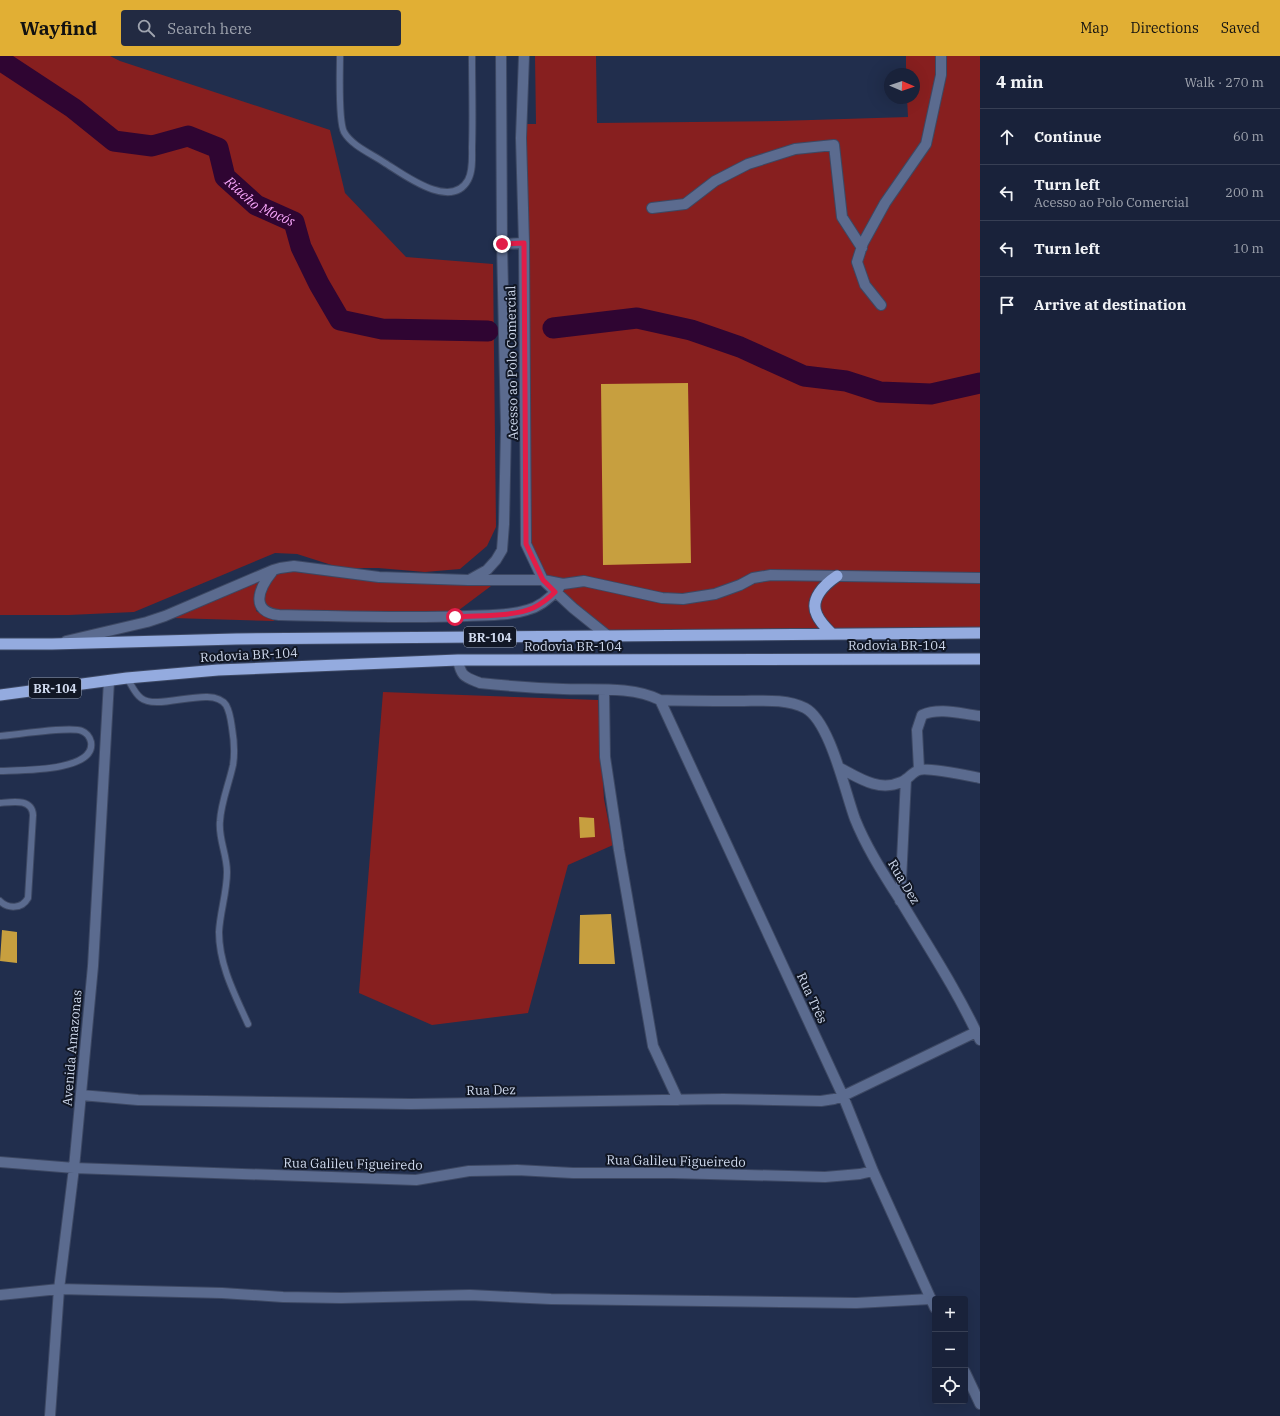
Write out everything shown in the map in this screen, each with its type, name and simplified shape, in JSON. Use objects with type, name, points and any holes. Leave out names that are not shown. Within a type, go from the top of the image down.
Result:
[{"type":"highway","points":[[831,633],[817,616],[815,612],[815,603],[824,586],[837,576]]},
{"type":"highway","name":"Rodovia BR-104","points":[[0,644],[236,639],[609,637],[831,633],[980,633]]},
{"type":"highway","name":"Rodovia BR-104","points":[[0,695],[127,678],[254,668],[458,660],[980,659]]},
{"type":"street","name":"Acesso ao Polo Comercial","points":[[468,580],[487,570],[496,560],[502,550],[504,536],[506,428],[502,244],[501,56]]},
{"type":"street","name":"Acesso ao Polo Comercial","points":[[524,56],[521,138],[524,243],[526,544],[543,580],[555,592],[609,637]]},
{"type":"street","points":[[881,305],[865,285],[857,262],[862,248],[885,203],[926,144],[941,75],[941,56]]},
{"type":"street","points":[[652,208],[685,204],[715,181],[748,164],[795,148],[834,145],[842,217],[862,248]]},
{"type":"street","points":[[502,244],[524,243]]},
{"type":"street","points":[[52,644],[147,622],[165,616],[273,570],[294,566],[378,577],[468,580],[543,580],[563,584],[578,581],[592,582],[662,598],[683,598],[715,594],[759,577],[771,575],[980,578]]},
{"type":"street","points":[[273,570],[264,581],[259,599],[260,604],[267,612],[279,615],[426,618],[502,614],[532,608],[543,602],[563,584]]},
{"type":"street","name":"Rua Dez","points":[[81,1095],[138,1100],[411,1104],[678,1100],[820,1101],[843,1096],[978,1036],[947,978],[883,874],[856,820],[840,768],[823,729],[813,714],[805,708],[786,702],[660,700],[637,692],[480,683],[462,673],[458,660]]},
{"type":"street","name":"Avenida Amazonas","points":[[50,1416],[58,1289],[74,1168],[93,966],[109,681]]},
{"type":"street","points":[[604,690],[605,758],[619,850],[653,1046],[678,1100]]},
{"type":"street","name":"Rua Três","points":[[660,700],[843,1096],[873,1170],[932,1302]]},
{"type":"street","points":[[919,769],[917,730],[922,715],[930,712],[945,712],[980,716]]},
{"type":"street","points":[[840,768],[870,784],[878,785],[895,784],[906,779],[919,769],[936,770],[980,778]]},
{"type":"street","points":[[900,901],[906,779]]},
{"type":"street","name":"Rua Galileu Figueiredo","points":[[0,1162],[74,1168],[416,1180],[469,1171],[517,1170],[573,1173],[672,1173],[826,1177],[860,1174],[873,1170]]},
{"type":"street","points":[[0,1295],[58,1289],[341,1298],[470,1295],[551,1299],[932,1304]]},
{"type":"street","points":[[968,1378],[980,1404]]},
{"type":"lane","points":[[340,56],[341,113],[342,125],[346,134],[358,146],[418,184],[436,191],[447,191],[457,189],[462,186],[467,181],[470,172],[472,136],[472,56]]},
{"type":"lane","points":[[127,678],[140,697],[147,701],[203,697],[216,698],[224,704],[229,714],[233,733],[234,753],[219,822],[227,872],[220,925],[220,943],[224,967],[248,1024]]},
{"type":"lane","points":[[0,736],[58,730],[79,730],[83,731],[89,737],[91,746],[86,757],[69,765],[0,771]]},
{"type":"lane","points":[[0,803],[17,802],[26,804],[32,809],[33,815],[28,898],[19,906],[8,906],[0,901]]},
{"type":"shaded area","points":[[0,56],[110,56],[120,61],[330,130],[345,193],[406,257],[493,264],[496,527],[487,546],[460,569],[425,572],[378,568],[341,568],[297,554],[275,553],[134,612],[69,615],[0,615]]},
{"type":"shaded area","points":[[535,56],[596,56],[597,123],[779,121],[908,117],[907,104],[920,104],[920,68],[906,68],[906,56],[980,56],[980,630],[610,631],[555,589],[529,543],[523,124],[536,124]]},
{"type":"shaded area","points":[[289,571],[352,579],[491,586],[455,613],[275,612],[265,605],[263,597],[274,575]]},
{"type":"shaded area","points":[[259,580],[256,594],[256,611],[275,621],[172,618]]},
{"type":"shaded area","points":[[383,692],[598,700],[604,799],[613,845],[568,865],[528,1013],[432,1025],[359,993]]},
{"type":"building","points":[[688,383],[691,563],[603,565],[601,384]]},
{"type":"building","points":[[579,817],[594,818],[595,837],[580,838]]},
{"type":"building","points":[[611,914],[615,964],[579,964],[580,915]]},
{"type":"building","points":[[2,930],[17,932],[17,963],[0,961]]},
{"type":"waterway","name":"Riacho Mocós","points":[[0,60],[73,108],[114,141],[152,146],[188,136],[218,148],[225,177],[256,205],[294,222],[301,247],[319,284],[340,320],[382,329],[488,331]]},
{"type":"waterway","points":[[553,328],[637,318],[691,330],[740,347],[804,376],[846,381],[880,392],[931,394],[980,383]]},
{"type":"route","points":[[455,617],[515,613],[539,605],[555,592],[543,580],[526,544],[524,243],[502,244]]}]
